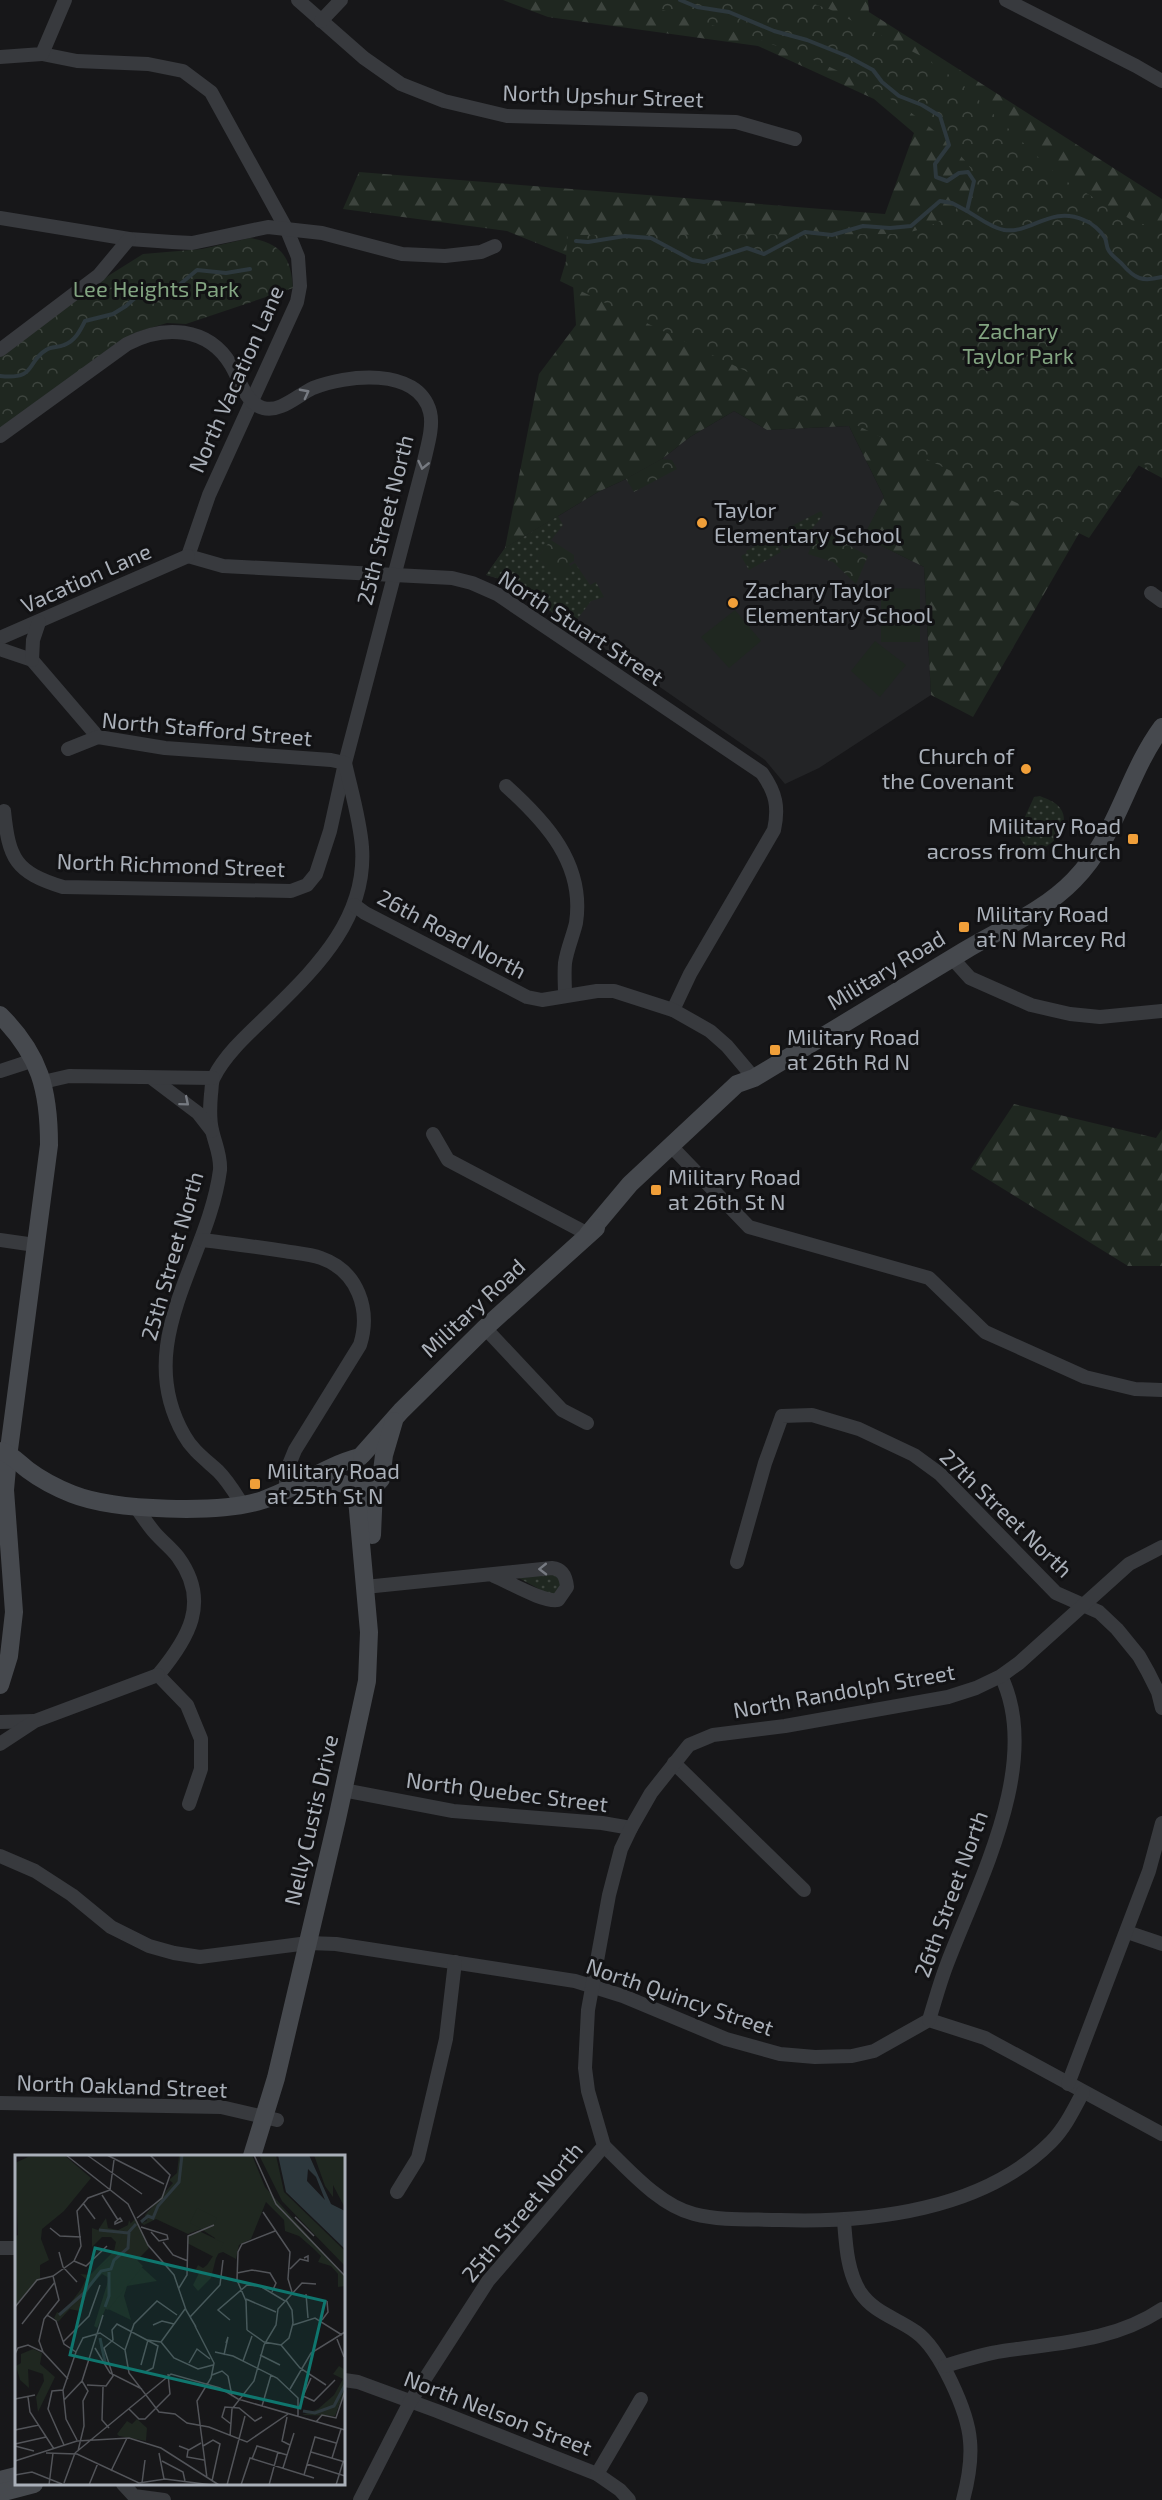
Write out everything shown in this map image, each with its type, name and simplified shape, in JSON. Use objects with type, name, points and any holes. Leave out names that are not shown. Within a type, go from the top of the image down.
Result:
[{"type":"main road","name":"Military Road","points":[[361,1456],[378,1435],[485,1328],[588,1234],[630,1184],[674,1150],[737,1084],[754,1078],[952,958],[1037,911],[1074,880],[1095,855],[1113,826],[1151,742],[1162,727]]},
{"type":"main road","points":[[0,1015],[24,1041],[34,1060],[43,1082],[48,1111],[48,1145],[36,1245],[20,1368],[4,1452],[14,1612],[9,1656],[0,1685]]},
{"type":"main road","points":[[0,1412],[6,1404],[20,1368]]},
{"type":"main road","points":[[307,1480],[362,1488],[381,1479],[394,1419]]},
{"type":"main road","points":[[4,1452],[30,1471],[72,1494],[103,1503],[136,1507],[199,1508],[242,1504],[286,1491],[333,1466],[361,1456],[370,1454],[376,1457],[382,1466]]},
{"type":"main road","points":[[361,1456],[354,1471],[362,1488]]},
{"type":"main road","name":"Nelly Custis Drive","points":[[265,2155],[271,2119],[349,1792],[379,1639],[370,1586],[371,1521],[362,1488]]},
{"type":"main road","name":"Nelly Custis Drive","points":[[253,2155],[271,2119]]},
{"type":"main road","points":[[0,2480],[15,2476]]},
{"type":"main road","points":[[0,2493],[30,2485]]},
{"type":"street","points":[[42,54],[65,0]]},
{"type":"street","name":"North Upshur Street","points":[[298,0],[364,58],[401,84],[444,101],[507,116],[736,122],[795,139]]},
{"type":"street","points":[[321,21],[341,0]]},
{"type":"street","points":[[1006,0],[1162,81]]},
{"type":"street","name":"North Vacation Lane","points":[[0,57],[42,54],[77,61],[148,64],[183,71],[212,92],[287,230],[298,257],[300,286],[281,340],[209,495],[188,556]]},
{"type":"street","points":[[0,218],[129,240],[192,243],[268,227],[322,233],[402,254],[445,256],[481,252],[495,246]]},
{"type":"street","points":[[0,350],[99,275],[129,240]]},
{"type":"street","points":[[0,436],[127,344],[156,332],[173,330],[195,334],[221,350],[252,403]]},
{"type":"street","name":"25th Street North","points":[[252,403],[263,409],[274,408],[312,389],[357,377],[395,380],[418,392],[430,411],[430,430],[423,466],[345,763],[335,815]]},
{"type":"street","name":"North Stuart Street","points":[[188,556],[223,566],[452,578],[472,583],[497,594],[762,773],[776,797],[778,812],[774,830],[690,974],[673,1010]]},
{"type":"street","name":"Vacation Lane","points":[[0,638],[188,556]]},
{"type":"street","points":[[32,660],[33,640],[39,621]]},
{"type":"street","points":[[0,649],[32,660],[98,737]]},
{"type":"street","name":"North Stafford Street","points":[[68,749],[98,737],[165,748],[331,760],[345,763]]},
{"type":"street","name":"25th Street North","points":[[242,1504],[218,1472],[185,1437],[169,1400],[165,1376],[165,1352],[169,1329],[201,1240],[220,1170],[220,1158],[209,1112],[213,1078],[226,1059],[315,969],[338,938],[354,905],[361,873],[362,847],[345,763]]},
{"type":"street","points":[[506,786],[543,821],[571,866],[577,893],[576,922],[565,963],[565,995]]},
{"type":"street","name":"North Richmond Street","points":[[4,811],[7,842],[13,857],[38,879],[63,887],[291,891],[307,885],[316,874],[335,815]]},
{"type":"street","name":"26th Road North","points":[[354,905],[513,992],[542,1000],[565,995],[614,992],[673,1010],[710,1031],[727,1046],[754,1078]]},
{"type":"street","points":[[952,958],[970,978],[1031,1005],[1070,1014],[1100,1017],[1162,1011]]},
{"type":"street","points":[[0,1071],[34,1060]]},
{"type":"street","points":[[43,1082],[69,1076],[153,1079],[213,1078]]},
{"type":"street","points":[[153,1079],[198,1113],[212,1131]]},
{"type":"street","points":[[433,1134],[448,1160],[588,1234]]},
{"type":"street","points":[[674,1150],[749,1227],[929,1278],[985,1332],[1085,1377],[1135,1389],[1162,1390]]},
{"type":"street","points":[[0,1240],[36,1245]]},
{"type":"street","points":[[201,1240],[321,1258],[343,1271],[356,1287],[361,1298],[365,1312],[364,1332],[360,1345],[295,1450],[286,1472],[286,1491]]},
{"type":"street","points":[[485,1328],[562,1410],[587,1423]]},
{"type":"street","name":"27th Street North","points":[[737,1562],[765,1462],[782,1416],[812,1415],[859,1429],[914,1455],[946,1480],[1056,1593],[1085,1605],[1106,1618],[1138,1656],[1158,1692],[1162,1708]]},
{"type":"street","points":[[0,1744],[35,1721],[158,1675],[188,1635],[195,1606],[191,1583],[179,1558],[154,1533],[136,1507]]},
{"type":"street","name":"North Randolph Street","points":[[674,1763],[689,1745],[707,1736],[785,1726],[948,1696],[976,1688],[1001,1676],[1019,1663],[1129,1564],[1162,1547]]},
{"type":"street","points":[[370,1586],[494,1576],[516,1570],[556,1569],[566,1577],[567,1587],[558,1600],[551,1601],[494,1576]]},
{"type":"street","points":[[158,1675],[187,1706],[201,1739],[201,1769],[189,1804]]},
{"type":"street","name":"26th Street North","points":[[929,2020],[947,1963],[999,1833],[1012,1777],[1014,1724],[1011,1703],[1001,1676]]},
{"type":"street","points":[[0,1722],[35,1721]]},
{"type":"street","points":[[674,1763],[804,1890]]},
{"type":"street","name":"25th Street North","points":[[360,2500],[410,2402],[488,2281],[604,2146],[588,2091],[585,2068],[591,1985],[621,1849],[651,1793],[674,1763]]},
{"type":"street","name":"North Quebec Street","points":[[349,1792],[453,1811],[602,1823],[631,1828]]},
{"type":"street","points":[[1068,2084],[1127,1932],[1149,1871],[1162,1824]]},
{"type":"street","name":"North Quincy Street","points":[[0,1856],[35,1871],[72,1895],[111,1927],[149,1946],[200,1957],[314,1943],[564,1979],[623,1996],[743,2045],[802,2056],[839,2057],[874,2051],[929,2020]]},
{"type":"street","points":[[1127,1932],[1162,1944]]},
{"type":"street","points":[[397,2192],[418,2158],[446,2039],[455,1962]]},
{"type":"street","points":[[929,2020],[985,2038],[1162,2134]]},
{"type":"street","points":[[604,2146],[646,2187],[692,2214],[752,2219],[844,2221],[952,2200],[996,2183],[1028,2163],[1053,2141],[1083,2092]]},
{"type":"street","name":"North Oakland Street","points":[[0,2103],[221,2107],[271,2119]]},
{"type":"street","points":[[844,2221],[848,2261],[860,2292],[883,2314],[916,2332],[931,2345],[945,2366],[970,2438],[971,2464],[963,2500]]},
{"type":"street","points":[[945,2366],[1002,2351],[1088,2339],[1132,2324],[1162,2309]]},
{"type":"street","name":"North Nelson Street","points":[[345,2380],[358,2382],[597,2474],[620,2490],[629,2500]]},
{"type":"street","points":[[597,2474],[641,2399]]},
{"type":"street","points":[[124,2485],[133,2498],[164,2500]]},
{"type":"shaded area","name":"Zachary Taylor Elementary School","points":[[734,411],[767,430],[849,426],[884,497],[864,537],[924,567],[931,695],[819,768],[785,784],[765,760],[507,581],[486,575],[505,548],[598,492],[662,459],[690,437]]},
{"type":"green space","points":[[503,0],[868,0],[869,12],[1162,199],[1162,478],[1123,457],[973,717],[931,695],[924,567],[863,537],[884,497],[849,426],[767,430],[734,411],[690,437],[662,459],[598,492],[505,548],[539,374],[576,325],[571,257],[507,231],[343,209],[359,172],[885,214],[914,133],[874,99],[758,46],[548,17]]},
{"type":"green space","name":"Zachary Taylor Park","points":[[637,0],[802,0],[829,9],[925,58],[962,84],[1059,177],[1135,222],[1162,229],[1162,476],[1141,462],[1089,538],[560,281],[566,261],[567,235],[896,234],[923,229],[938,222],[953,212],[973,188],[973,173],[957,152],[927,125],[877,91],[823,64],[767,42],[662,10]]},
{"type":"green space","name":"Lee Heights Park","points":[[250,238],[270,244],[282,253],[290,268],[293,288],[186,324],[167,323],[137,332],[0,429],[0,356],[108,276],[143,254],[202,249]]},
{"type":"green space","points":[[662,459],[672,460],[677,469],[634,492],[626,479]]},
{"type":"green space","points":[[821,511],[823,515],[811,530],[785,550],[776,534]]},
{"type":"green space","points":[[558,516],[563,525],[537,558],[544,564],[572,569],[570,566],[575,563],[590,585],[596,582],[604,597],[591,601],[572,626],[507,581],[486,575],[505,548]]},
{"type":"green space","points":[[817,530],[829,534],[868,556],[856,584],[833,562],[808,554]]},
{"type":"green space","points":[[772,536],[781,552],[749,570],[741,556]]},
{"type":"green space","points":[[551,540],[574,555],[574,561],[569,564],[572,570],[559,579],[551,566],[537,558]]},
{"type":"green space","points":[[881,588],[920,589],[920,642],[881,642]]},
{"type":"green space","points":[[735,610],[761,641],[729,668],[701,637]]},
{"type":"green space","points":[[875,641],[906,665],[880,697],[851,671]]},
{"type":"green space","points":[[1040,796],[1054,802],[1060,808],[1064,817],[1063,827],[1050,844],[1041,849],[1032,849],[1024,844],[1018,832],[1034,797]]},
{"type":"green space","points":[[1014,1104],[1156,1138],[1162,1129],[1162,1266],[1128,1266],[971,1169]]},
{"type":"green space","points":[[553,1574],[559,1578],[561,1587],[554,1594],[548,1594],[519,1578]]},
{"type":"waterway","points":[[680,0],[697,7],[729,12],[774,31],[807,40],[847,56],[873,70],[882,82],[899,96],[922,105],[940,116],[949,145],[935,164],[936,177],[947,181],[959,173],[968,172],[974,181],[967,211],[985,222],[999,229],[1014,230],[1051,218],[1072,216],[1093,225],[1105,238],[1110,253],[1135,276],[1144,279],[1162,277]]},
{"type":"waterway","points":[[576,241],[588,242],[625,236],[651,238],[692,260],[704,262],[747,248],[764,254],[805,232],[832,235],[863,226],[890,228],[911,226],[940,201],[952,203],[967,211]]},
{"type":"waterway","points":[[0,376],[12,377],[26,373],[46,350],[71,341],[85,321],[113,314],[144,290],[178,286],[197,270],[226,273],[250,269]]},
{"type":"place","name":"Taylor Elementary School","points":[[702,523]]},
{"type":"place","name":"Zachary Taylor Elementary School","points":[[733,603]]},
{"type":"place","name":"Church of the Covenant","points":[[1026,769]]},
{"type":"place","name":"Military Road across from Church","points":[[1133,839]]},
{"type":"place","name":"Military Road at N Marcey Rd","points":[[964,927]]},
{"type":"place","name":"Military Road at 26th Rd N","points":[[775,1050]]},
{"type":"place","name":"Military Road at 26th St N","points":[[656,1190]]},
{"type":"place","name":"Military Road at 25th St N","points":[[255,1484]]}]
